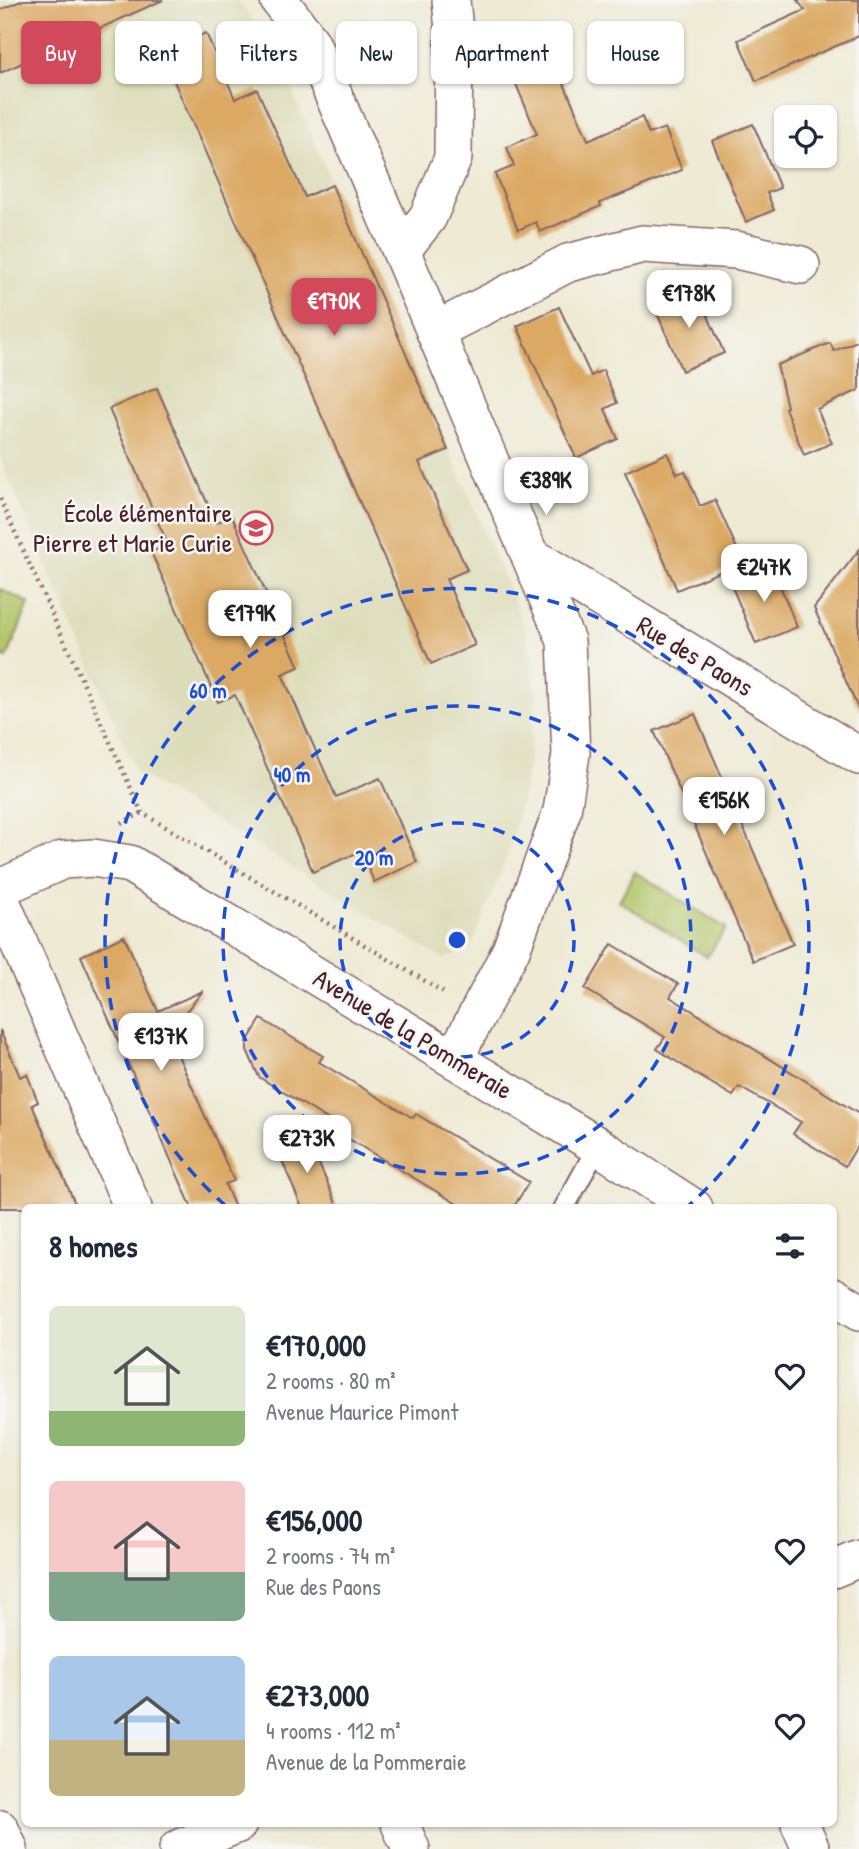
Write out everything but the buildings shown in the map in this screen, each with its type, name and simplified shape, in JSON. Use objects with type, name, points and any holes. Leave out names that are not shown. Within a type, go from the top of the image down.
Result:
[{"type":"street","points":[[279,0],[311,43],[566,641],[571,754],[562,811],[511,950],[454,1059]]},
{"type":"street","points":[[401,251],[428,217],[453,158],[454,30],[451,0]]},
{"type":"street","points":[[435,331],[568,263],[643,244],[736,250],[801,265]]},
{"type":"street","name":"Rue des Paons","points":[[531,556],[859,756]]},
{"type":"street","name":"Avenue de la Pommeraie","points":[[0,888],[63,859],[93,858],[130,864],[598,1146],[688,1204]]},
{"type":"street","points":[[0,899],[131,1204]]},
{"type":"street","points":[[837,1298],[859,1312]]},
{"type":"street","points":[[837,1567],[859,1558]]},
{"type":"street","points":[[178,1849],[231,1827]]},
{"type":"street","points":[[401,1827],[411,1849]]},
{"type":"street","points":[[801,1827],[811,1849]]},
{"type":"street","points":[[0,1829],[9,1849]]},
{"type":"lane","points":[[566,1204],[598,1146]]},
{"type":"path","points":[[0,499],[142,813],[478,1013]]},
{"type":"shaded area","name":"École élémentaire Pierre et Marie Curie","points":[[0,0],[237,0],[252,21],[216,21],[216,84],[289,84],[513,597],[525,631],[533,664],[536,694],[529,763],[508,854],[470,949],[443,959],[137,773],[0,459]]},
{"type":"green space","points":[[0,589],[29,603],[7,658],[0,655]]},
{"type":"green space","points":[[635,872],[726,928],[707,957],[619,901]]},
{"type":"place","name":"École élémentaire Pierre et Marie Curie","points":[[256,528]]}]
